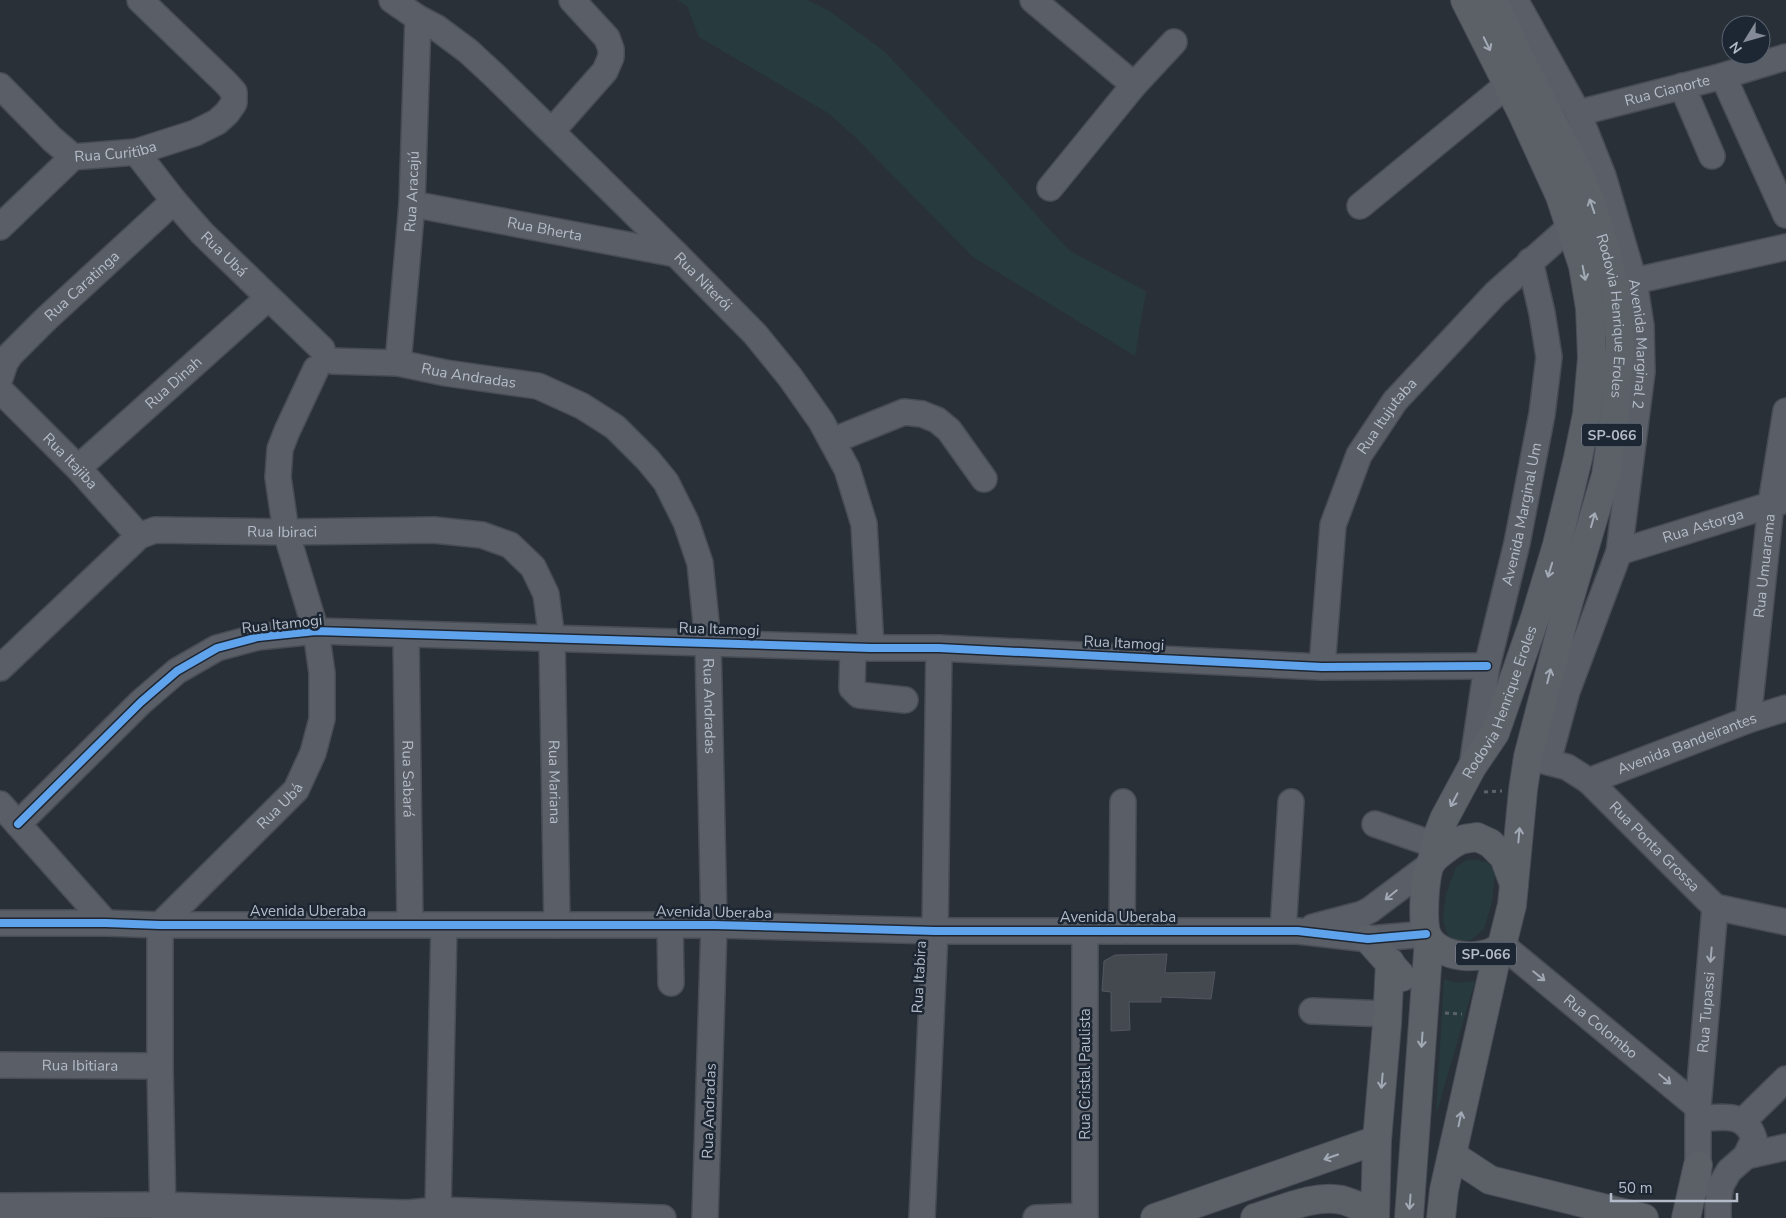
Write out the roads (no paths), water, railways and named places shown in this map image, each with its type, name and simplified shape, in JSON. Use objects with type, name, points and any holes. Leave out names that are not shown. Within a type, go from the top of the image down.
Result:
[{"type":"main road","name":"Rodovia Henrique Eroles","points":[[1432,857],[1444,819],[1472,767],[1495,733],[1535,618],[1558,545],[1588,414],[1592,358],[1590,308],[1583,266],[1560,196],[1508,85],[1465,0]]},
{"type":"main road","name":"Rodovia Henrique Eroles","points":[[1494,0],[1514,46],[1580,174],[1591,203],[1606,250],[1616,293],[1620,345],[1615,414],[1606,475],[1565,614],[1538,759],[1523,790],[1514,884]]},
{"type":"main road","name":"SP-066","points":[[1409,1218],[1428,937],[1424,917],[1425,892],[1432,857],[1462,839],[1476,837],[1490,843],[1504,858],[1514,884],[1512,905],[1482,1014],[1444,1190],[1440,1218]]},
{"type":"main road","name":"SP-066","points":[[1428,937],[1444,951],[1462,956],[1477,956],[1500,947]]},
{"type":"main road","points":[[1368,939],[1390,962],[1424,1008]]},
{"type":"main road","points":[[1255,1218],[1314,1199],[1340,1200],[1352,1203],[1375,1216],[1377,1140],[1390,962]]},
{"type":"main road","points":[[1155,1218],[1377,1140]]},
{"type":"main road","points":[[1452,1155],[1490,1180],[1644,1218]]},
{"type":"main road","points":[[1686,1218],[1698,1170]]},
{"type":"main road","points":[[1444,1190],[1490,1180]]},
{"type":"street","name":"Rua Curitiba","points":[[0,227],[73,157],[136,152],[195,133],[217,122],[234,104],[234,92],[212,67],[140,0]]},
{"type":"street","name":"Rua Niterói","points":[[392,0],[418,18],[437,28],[468,51],[552,131],[676,254],[760,341],[800,392],[821,421],[847,469],[864,524],[862,648],[852,688],[859,695],[905,700]]},
{"type":"street","points":[[552,131],[605,71],[611,57],[611,49],[607,38],[600,28],[572,0]]},
{"type":"street","points":[[1034,0],[1134,85]]},
{"type":"street","name":"Avenida Marginal 2","points":[[1515,0],[1578,113],[1603,176],[1634,281],[1641,326],[1642,372],[1619,552],[1570,682],[1538,759]]},
{"type":"street","name":"Rua Aracajú","points":[[398,363],[412,204],[418,18]]},
{"type":"street","points":[[1050,188],[1134,85],[1174,42]]},
{"type":"street","name":"Rua Cianorte","points":[[1578,113],[1723,76],[1786,57]]},
{"type":"street","points":[[1723,76],[1786,215]]},
{"type":"street","points":[[1360,206],[1508,85]]},
{"type":"street","points":[[0,86],[52,139],[73,157]]},
{"type":"street","points":[[1682,86],[1712,156]]},
{"type":"street","name":"Rua Ubá","points":[[136,152],[202,233],[268,298],[281,308],[323,359],[280,449],[278,477],[286,532],[316,632],[322,673],[322,719],[313,753],[296,790],[160,925]]},
{"type":"street","name":"Rua Caratinga","points":[[0,378],[5,362],[10,355],[174,200]]},
{"type":"street","name":"Rua Bherta","points":[[412,204],[676,254]]},
{"type":"street","name":"Rua Itujutaba","points":[[1322,667],[1333,525],[1359,455],[1395,401],[1495,294],[1570,227]]},
{"type":"street","points":[[1634,281],[1786,248]]},
{"type":"street","name":"Avenida Marginal Um","points":[[1472,767],[1487,666],[1517,544],[1542,414],[1549,357],[1542,313],[1530,261]]},
{"type":"street","name":"Rua Dinah","points":[[78,468],[268,298]]},
{"type":"street","name":"Rua Andradas","points":[[323,359],[398,363],[446,373],[538,386],[582,406],[615,427],[648,460],[666,482],[686,522],[700,563],[708,642],[714,925],[705,1218]]},
{"type":"street","name":"Rua Itajiba","points":[[0,390],[78,468],[139,536]]},
{"type":"street","name":"Rua Umuarama","points":[[1748,720],[1779,502],[1786,411]]},
{"type":"street","points":[[832,441],[904,412],[922,414],[937,420],[949,430],[984,479]]},
{"type":"street","name":"Rua Astorga","points":[[1619,552],[1779,502]]},
{"type":"street","name":"Rua Ibiraci","points":[[0,668],[139,536],[155,530],[286,532],[434,530],[482,535],[510,545],[533,567],[546,594],[552,638]]},
{"type":"street","name":"Rua Itamogi","points":[[18,824],[141,702],[177,671],[217,648],[258,637],[316,632],[406,634],[862,648],[939,648],[1322,667],[1487,666]]},
{"type":"street","name":"Rua Sabará","points":[[406,634],[410,924]]},
{"type":"street","name":"Rua Mariana","points":[[552,638],[557,925]]},
{"type":"street","name":"Rua Itabira","points":[[922,1218],[935,931],[939,648]]},
{"type":"street","name":"Avenida Bandeirantes","points":[[1589,781],[1748,720],[1786,708]]},
{"type":"street","name":"Rua Ponta Grossa","points":[[1538,759],[1568,767],[1589,781],[1715,907]]},
{"type":"street","points":[[1122,930],[1123,802]]},
{"type":"street","points":[[1291,802],[1291,931]]},
{"type":"street","points":[[0,804],[106,923]]},
{"type":"street","points":[[1376,824],[1432,857]]},
{"type":"street","name":"Avenida Uberaba","points":[[1291,931],[1362,914],[1370,910],[1432,857]]},
{"type":"street","points":[[1715,907],[1786,922]]},
{"type":"street","name":"Rua Tupassi","points":[[1697,1218],[1700,1186],[1698,1170],[1699,1113],[1715,907]]},
{"type":"street","name":"Avenida Uberaba","points":[[0,923],[160,925],[714,925],[935,931],[1291,931],[1368,939],[1428,937]]},
{"type":"street","points":[[160,925],[163,1212]]},
{"type":"street","points":[[438,1210],[444,925]]},
{"type":"street","points":[[670,925],[671,983]]},
{"type":"street","name":"Rua Cristal Paulista","points":[[1085,930],[1085,1217]]},
{"type":"street","name":"Rua Colombo","points":[[1500,947],[1699,1113]]},
{"type":"street","points":[[1312,1011],[1387,1014]]},
{"type":"street","name":"Rua Ibitiara","points":[[0,1065],[160,1066]]},
{"type":"street","points":[[1743,1121],[1786,1079]]},
{"type":"street","points":[[1699,1113],[1734,1117],[1743,1121],[1754,1138],[1746,1156],[1729,1171],[1721,1185],[1718,1218]]},
{"type":"street","points":[[1746,1156],[1786,1147]]},
{"type":"street","points":[[1698,1170],[1711,1181],[1724,1179]]},
{"type":"street","points":[[0,1206],[163,1212],[408,1216],[438,1210],[663,1218]]},
{"type":"street","points":[[1036,1218],[1085,1217]]}]
